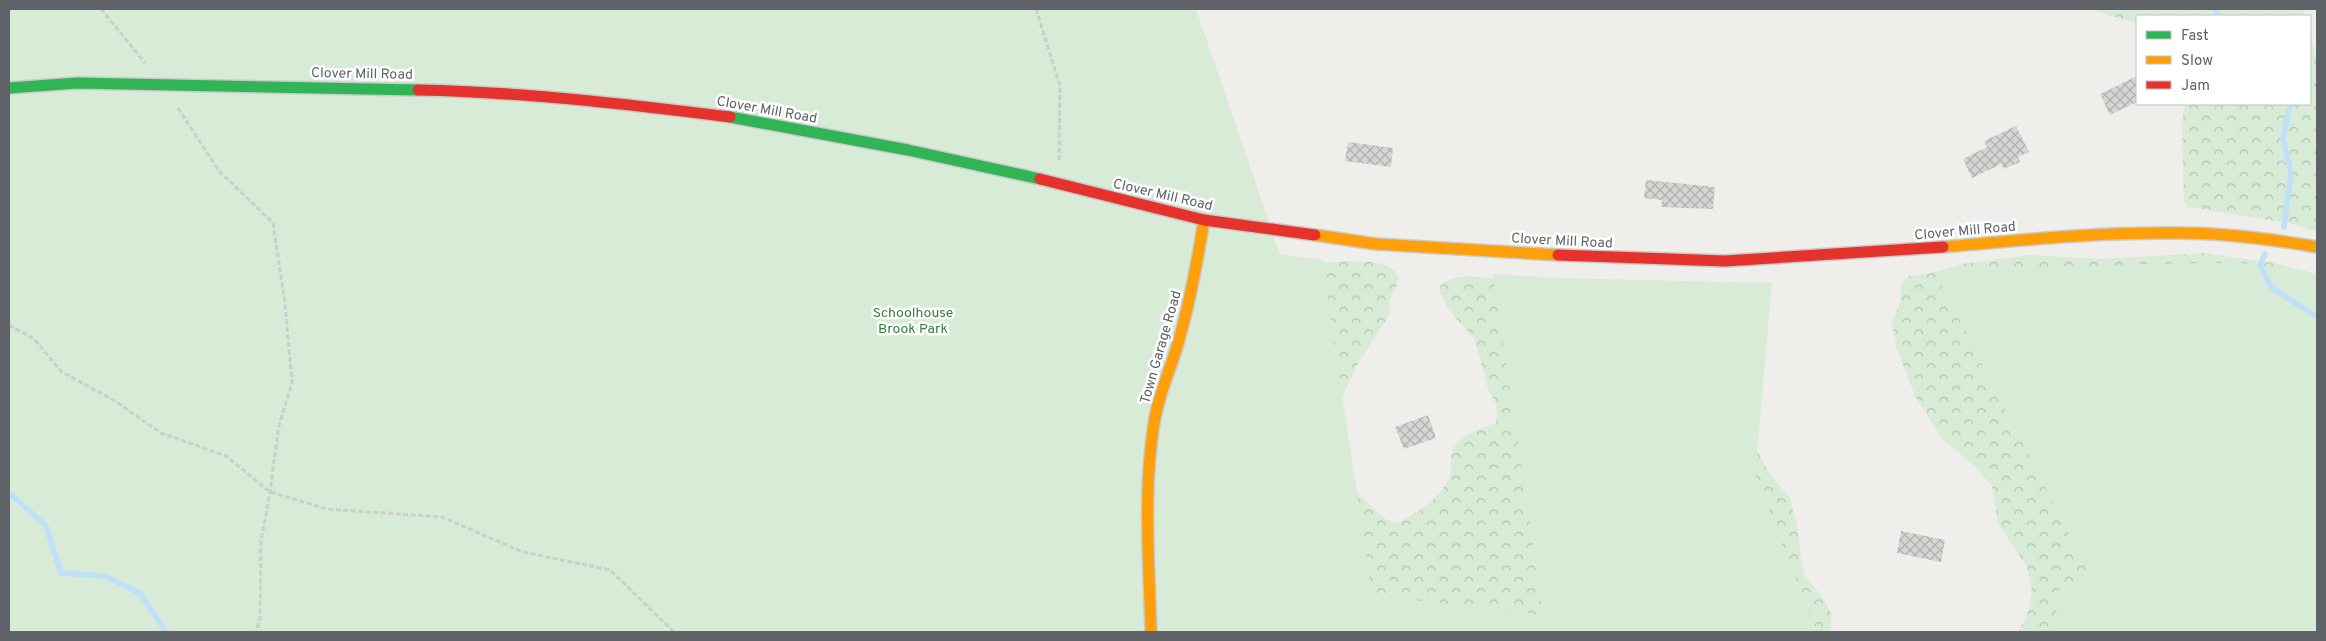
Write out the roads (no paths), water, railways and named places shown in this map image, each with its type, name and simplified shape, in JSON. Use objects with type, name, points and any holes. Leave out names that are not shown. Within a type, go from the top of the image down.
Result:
[{"type":"street","name":"Clover Mill Road","points":[[9,88],[77,84],[487,91],[628,104],[750,120],[908,150],[1056,183],[1204,220],[1376,244],[1568,256],[1725,260],[1878,252],[2075,236],[2178,233],[2262,238],[2317,247]]},
{"type":"street","name":"Town Garage Road","points":[[1151,632],[1148,503],[1154,434],[1160,393],[1175,354],[1190,298],[1204,220]]},
{"type":"waterway","points":[[2216,9],[2218,15]]},
{"type":"waterway","points":[[2284,227],[2291,172],[2283,139],[2290,105]]},
{"type":"waterway","points":[[2265,254],[2260,265],[2271,287],[2317,317]]},
{"type":"waterway","points":[[9,495],[12,495],[46,526],[61,573],[105,576],[140,593],[166,632]]},
{"type":"park label","name":"Schoolhouse Brook Park","points":[[913,320]]}]
